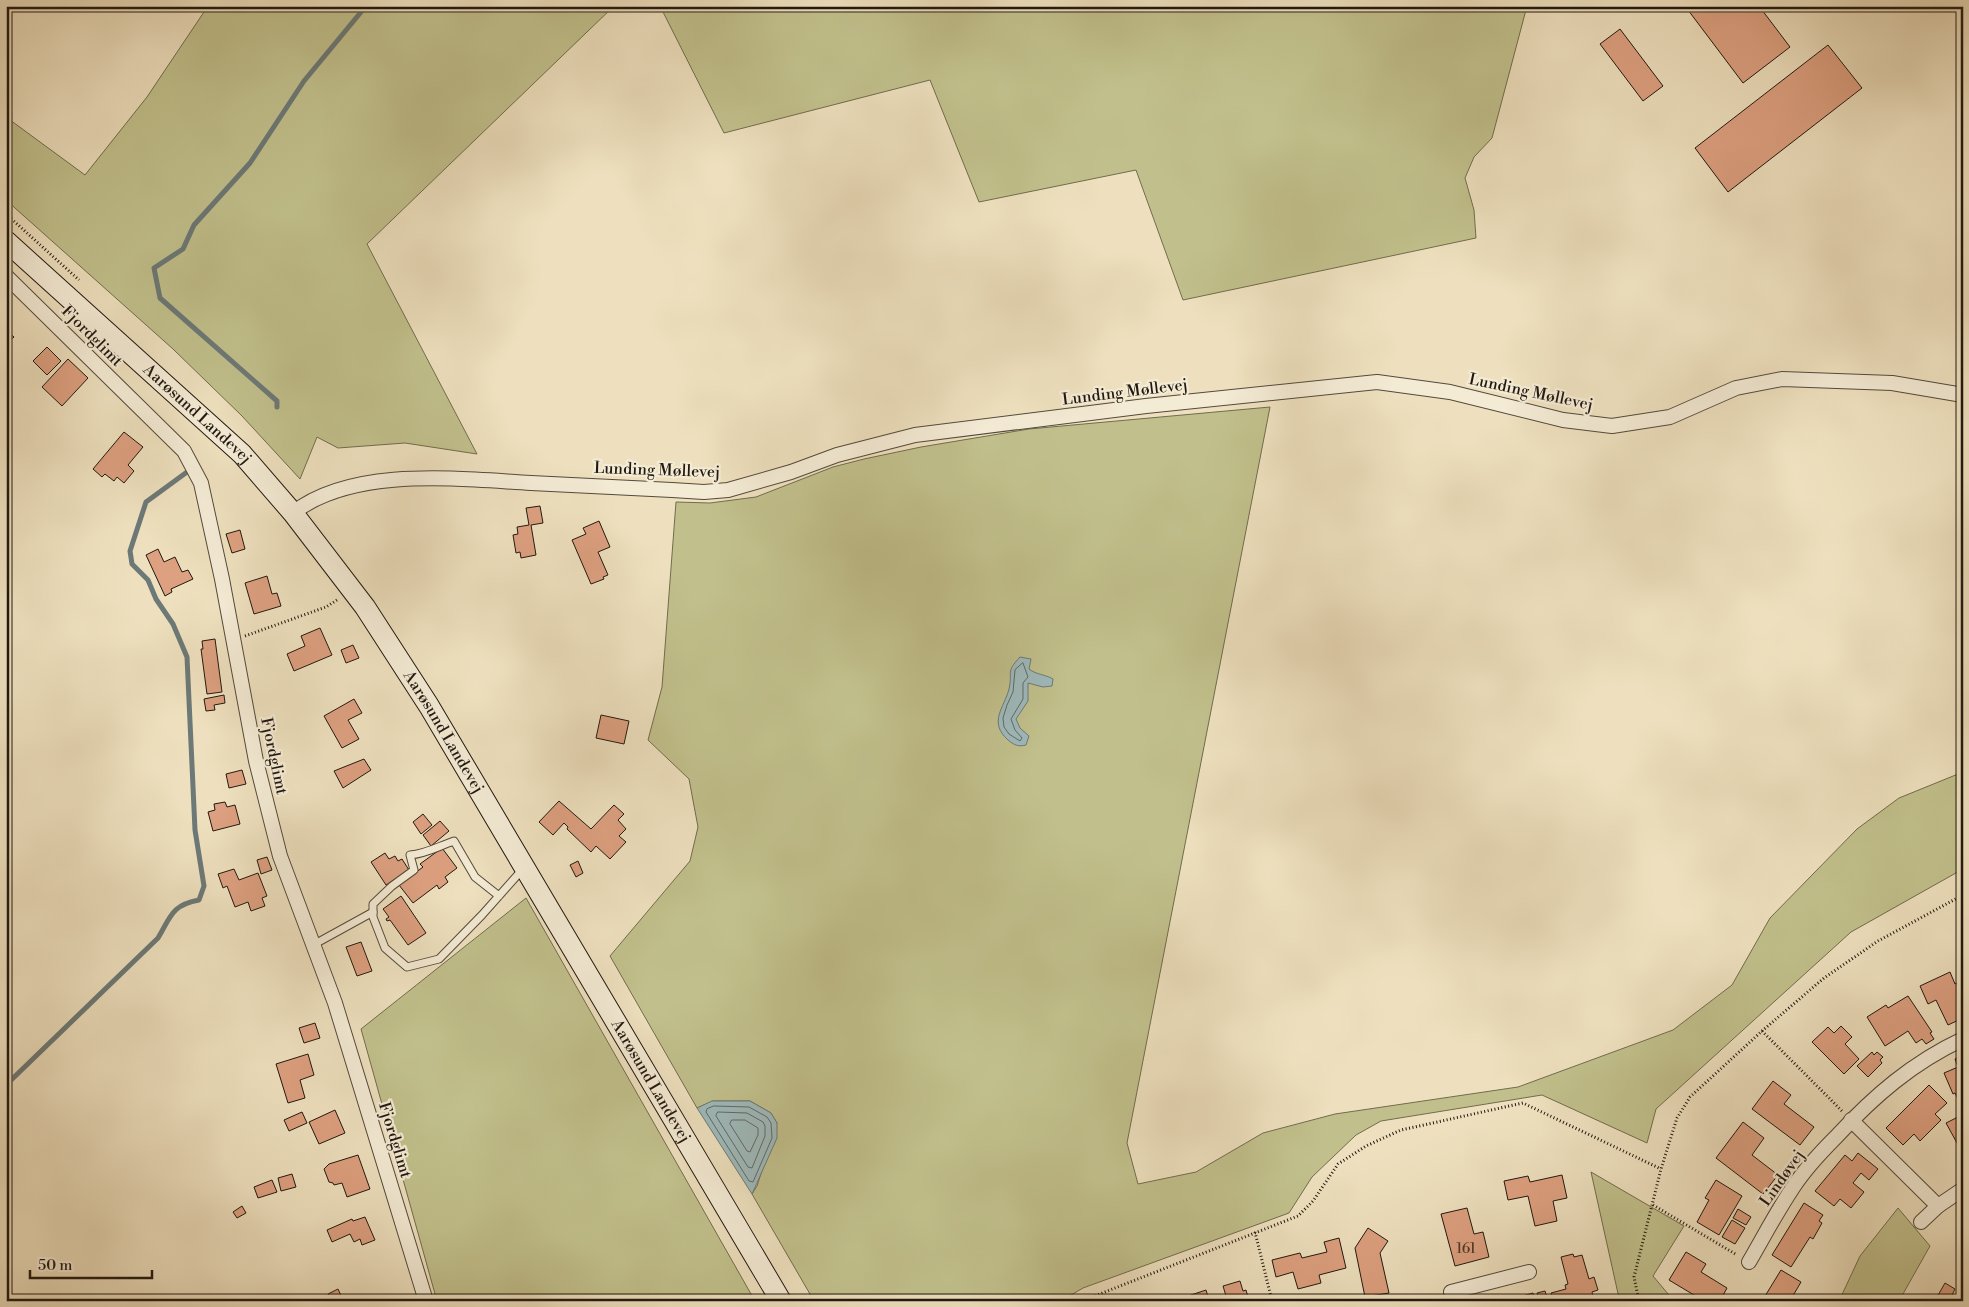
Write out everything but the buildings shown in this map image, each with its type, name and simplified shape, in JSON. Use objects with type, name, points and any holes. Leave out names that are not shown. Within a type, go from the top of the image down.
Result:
[{"type":"street","name":"Aarøsund Landevej","points":[[6,241],[242,454],[293,513],[371,616],[429,706],[781,1301]]},
{"type":"street","name":"Fjordglimt","points":[[6,276],[184,451],[201,482],[256,761],[280,856],[335,1003],[426,1301]]},
{"type":"street","name":"Lunding Møllevej","points":[[293,513],[306,503],[337,491],[387,480],[472,480],[704,492],[728,490],[774,477],[837,455],[915,435],[1146,406],[1377,382],[1450,392],[1563,420],[1612,426],[1670,416],[1736,388],[1782,379],[1892,383],[1963,395]]},
{"type":"street","name":"Lindøvej","points":[[1749,1262],[1792,1189],[1816,1157],[1851,1120],[1890,1084],[1937,1052],[1963,1040]]},
{"type":"street","points":[[1851,1120],[1938,1206]]},
{"type":"street","points":[[1921,1222],[1938,1206],[1963,1189]]},
{"type":"street","points":[[1453,1301],[1451,1292],[1529,1272]]},
{"type":"lane","points":[[499,896],[475,877],[454,841],[438,846],[423,854],[410,855],[414,870],[392,886],[373,904],[373,917],[384,948],[407,967],[439,959],[499,896],[524,868]]},
{"type":"lane","points":[[313,945],[373,912]]},
{"type":"path","points":[[233,640],[326,607],[353,592]]},
{"type":"path","points":[[1639,1301],[1634,1277],[1677,1118],[1690,1097],[1762,1031],[1824,978],[1878,941],[1963,895]]},
{"type":"path","points":[[1762,1031],[1851,1120]]},
{"type":"path","points":[[1082,1301],[1298,1216],[1313,1201],[1338,1164],[1366,1146],[1401,1130],[1523,1103],[1662,1170]]},
{"type":"path","points":[[1653,1205],[1749,1262]]},
{"type":"path","points":[[1255,1232],[1272,1301]]},
{"type":"shaded area","points":[[208,6],[614,6],[367,244],[477,454],[405,443],[338,448],[317,437],[300,479],[242,416],[173,349],[6,200],[6,117],[85,175],[147,97]]},
{"type":"shaded area","points":[[660,6],[1527,6],[1492,138],[1474,157],[1465,178],[1474,210],[1476,238],[1183,300],[1136,170],[979,202],[930,80],[724,133]]},
{"type":"shaded area","points":[[1270,407],[1127,1143],[1138,1184],[1196,1172],[1263,1133],[1335,1114],[1518,1087],[1673,1030],[1732,985],[1770,918],[1857,829],[1899,798],[1963,772],[1963,869],[1851,932],[1656,1109],[1647,1143],[1542,1095],[1381,1121],[1356,1135],[1312,1177],[1289,1213],[1083,1288],[1061,1301],[814,1301],[752,1194],[757,1186],[777,1123],[771,1113],[750,1101],[713,1101],[697,1108],[610,956],[690,861],[698,827],[689,779],[648,740],[662,687],[676,502],[710,503],[756,497],[833,467],[864,459],[921,447],[1029,429]]},
{"type":"shaded area","points":[[526,898],[755,1301],[437,1301],[361,1029]]},
{"type":"shaded area","points":[[1591,1172],[1684,1226],[1653,1276],[1674,1301],[1617,1301],[1619,1298]]},
{"type":"shaded area","points":[[1898,1208],[1930,1246],[1899,1301],[1839,1301],[1860,1256]]},
{"type":"water","points":[[1020,657],[1031,659],[1029,669],[1053,679],[1052,686],[1043,687],[1028,683],[1028,701],[1016,719],[1020,728],[1029,736],[1026,745],[1021,746],[1008,740],[1002,733],[998,721],[1009,689],[1011,669]]},
{"type":"water","points":[[712,1101],[750,1101],[771,1113],[777,1123],[777,1138],[752,1194],[697,1108]]},
{"type":"waterway","points":[[277,407],[277,401],[160,298],[154,268],[183,249],[194,225],[250,163],[304,81],[366,6]]},
{"type":"waterway","points":[[6,1085],[158,938],[178,908],[199,900],[204,886],[195,830],[187,657],[173,624],[156,599],[148,580],[132,564],[130,551],[146,502],[187,472]]}]
